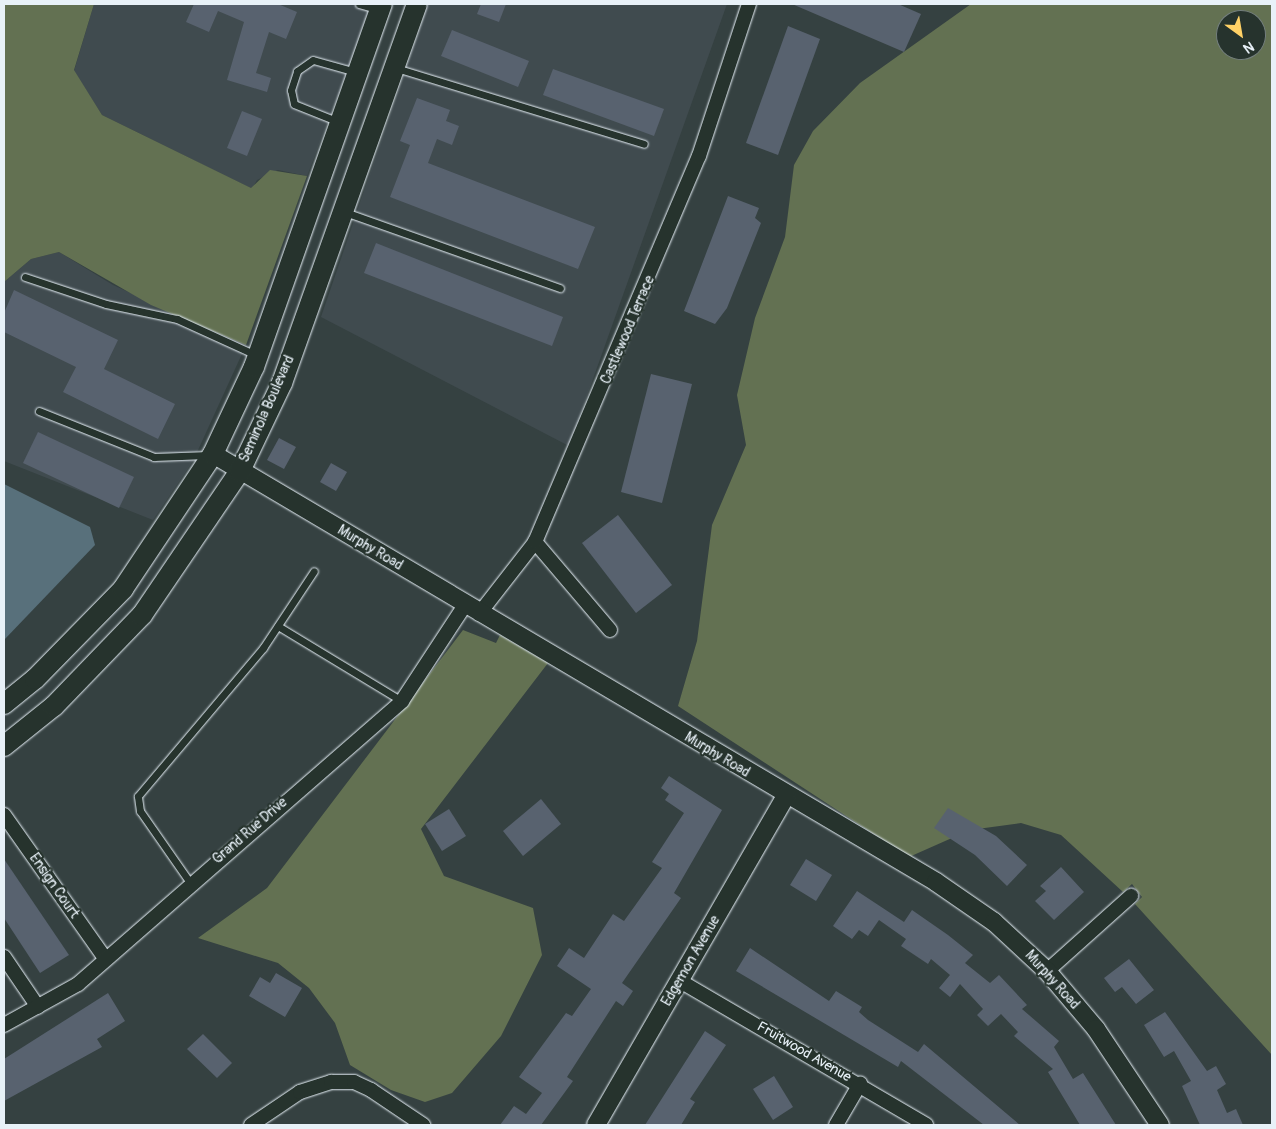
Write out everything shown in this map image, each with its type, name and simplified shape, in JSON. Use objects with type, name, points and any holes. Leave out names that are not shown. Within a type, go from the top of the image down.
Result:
[{"type":"main road","name":"Seminola Boulevard","points":[[4,746],[54,706],[142,616],[240,471],[282,383],[417,4]]},
{"type":"main road","name":"Seminola Boulevard","points":[[4,704],[35,679],[123,589],[213,454],[258,356],[356,72],[381,7]]},
{"type":"street","name":"Castlewood Terrace","points":[[472,609],[535,542],[696,166],[749,4]]},
{"type":"street","name":"Murphy Road","points":[[213,454],[786,796],[936,882],[994,922],[1047,972],[1096,1029],[1160,1125]]},
{"type":"street","points":[[535,542],[610,630]]},
{"type":"street","name":"Grand Rue Drive","points":[[4,1025],[78,984],[104,957],[402,701],[472,609]]},
{"type":"street","name":"Edgemon Avenue","points":[[596,1125],[786,796]]},
{"type":"street","name":"Ensign Court","points":[[4,815],[104,957]]},
{"type":"street","points":[[1047,972],[1131,896]]},
{"type":"street","points":[[4,957],[38,1007]]},
{"type":"street","name":"Fruitwood Avenue","points":[[680,981],[860,1084],[926,1125]]},
{"type":"street","points":[[251,1125],[300,1092],[331,1082],[354,1082],[371,1090],[423,1125]]},
{"type":"street","points":[[836,1125],[860,1084]]},
{"type":"lane","points":[[359,4],[381,7]]},
{"type":"lane","points":[[340,122],[294,104],[290,90],[297,71],[313,60],[356,72]]},
{"type":"lane","points":[[394,68],[644,144]]},
{"type":"lane","points":[[342,211],[560,288]]},
{"type":"lane","points":[[25,277],[106,304],[177,319],[258,356]]},
{"type":"lane","points":[[39,410],[154,457],[213,454]]},
{"type":"lane","points":[[191,884],[140,811],[138,796],[278,626],[314,571]]},
{"type":"lane","points":[[278,626],[402,701]]},
{"type":"shaded area","points":[[94,4],[373,4],[307,176],[278,170],[257,180],[252,189],[102,115],[74,71]]},
{"type":"shaded area","points":[[428,4],[727,4],[569,446],[321,317]]},
{"type":"shaded area","points":[[59,252],[113,285],[246,345],[193,461],[153,520],[4,461],[4,282],[31,259]]},
{"type":"green space","points":[[4,4],[94,4],[74,70],[102,115],[251,188],[270,170],[307,176],[246,345],[151,305],[59,252],[31,259],[4,282]]},
{"type":"green space","points":[[971,4],[1272,4],[1272,1055],[1135,904],[1142,897],[1132,884],[1123,892],[1061,835],[1021,823],[970,830],[909,857],[678,706],[697,641],[712,525],[746,445],[737,395],[755,318],[785,237],[794,165],[813,131],[860,83]]},
{"type":"green space","points":[[463,630],[496,643],[500,635],[548,663],[421,829],[444,876],[533,908],[542,955],[501,1036],[452,1093],[425,1102],[391,1090],[350,1065],[335,1023],[309,988],[278,963],[198,938],[267,888]]},
{"type":"water","points":[[4,484],[90,527],[95,545],[4,640]]},
{"type":"building","points":[[194,4],[278,4],[297,12],[286,39],[269,32],[256,73],[271,78],[267,92],[227,80],[244,22],[218,11],[209,32],[186,22]]},
{"type":"building","points":[[481,4],[506,4],[499,22],[477,14]]},
{"type":"building","points":[[792,4],[898,4],[921,14],[904,52]]},
{"type":"building","points":[[788,26],[820,39],[778,155],[746,143]]},
{"type":"building","points":[[452,30],[529,61],[518,87],[441,56]]},
{"type":"building","points":[[553,69],[664,109],[654,136],[543,95]]},
{"type":"building","points":[[417,98],[450,110],[446,121],[459,126],[452,145],[437,139],[428,163],[595,227],[578,269],[390,197],[410,145],[400,141]]},
{"type":"building","points":[[242,111],[262,119],[247,156],[227,148]]},
{"type":"building","points":[[728,196],[759,208],[755,218],[761,223],[727,308],[715,324],[684,311]]},
{"type":"building","points":[[376,243],[563,317],[552,346],[364,273]]},
{"type":"building","points":[[14,290],[118,340],[104,369],[175,404],[158,439],[63,392],[76,367],[4,332],[4,313]]},
{"type":"building","points":[[651,374],[692,384],[662,503],[621,492]]},
{"type":"building","points":[[38,432],[134,477],[119,508],[23,463]]},
{"type":"building","points":[[279,438],[296,447],[284,469],[267,460]]},
{"type":"building","points":[[331,463],[347,472],[336,491],[320,482]]},
{"type":"building","points":[[618,515],[672,585],[636,613],[582,543]]},
{"type":"building","points":[[669,776],[722,810],[674,893],[681,898],[622,983],[633,991],[623,1006],[616,1001],[567,1077],[573,1081],[541,1125],[500,1125],[514,1106],[526,1114],[542,1093],[519,1077],[566,1013],[572,1016],[591,989],[557,966],[569,948],[584,958],[613,914],[624,921],[662,868],[652,862],[684,813],[665,800],[669,794],[661,788]]},
{"type":"building","points":[[541,799],[561,824],[523,856],[503,831]]},
{"type":"building","points":[[948,808],[996,836],[1027,865],[1007,886],[975,855],[934,828]]},
{"type":"building","points":[[449,809],[466,836],[442,851],[425,824]]},
{"type":"building","points":[[4,859],[69,955],[40,973],[4,918]]},
{"type":"building","points":[[806,859],[832,875],[816,901],[790,885]]},
{"type":"building","points":[[1061,867],[1084,892],[1054,920],[1035,901],[1046,891],[1040,886]]},
{"type":"building","points":[[857,891],[904,922],[912,910],[973,955],[965,963],[990,983],[999,975],[1027,1005],[1022,1009],[1059,1041],[1054,1047],[1073,1079],[1083,1073],[1116,1125],[1080,1125],[1048,1072],[1053,1069],[1014,1036],[1018,1032],[1001,1014],[988,1026],[977,1015],[983,1009],[960,984],[950,997],[939,988],[950,975],[931,959],[928,964],[901,946],[906,939],[879,920],[868,936],[859,930],[852,939],[833,926]]},
{"type":"building","points":[[750,948],[829,1001],[836,991],[862,1007],[859,1012],[868,1020],[918,1052],[924,1044],[1020,1125],[984,1125],[901,1061],[898,1067],[736,971]]},
{"type":"building","points":[[1129,959],[1154,990],[1136,1004],[1122,987],[1115,992],[1104,978]]},
{"type":"building","points":[[276,973],[302,988],[285,1017],[249,996],[260,977],[270,983]]},
{"type":"building","points":[[108,993],[125,1021],[97,1039],[102,1047],[4,1101],[4,1059]]},
{"type":"building","points":[[1165,1012],[1207,1071],[1216,1066],[1226,1084],[1217,1090],[1227,1113],[1236,1109],[1243,1125],[1200,1125],[1182,1086],[1191,1081],[1174,1051],[1164,1057],[1144,1025]]},
{"type":"building","points":[[705,1031],[726,1045],[690,1099],[695,1102],[681,1125],[645,1125]]},
{"type":"building","points":[[203,1034],[232,1063],[217,1078],[187,1049]]},
{"type":"building","points":[[774,1076],[793,1107],[773,1120],[753,1089]]}]
